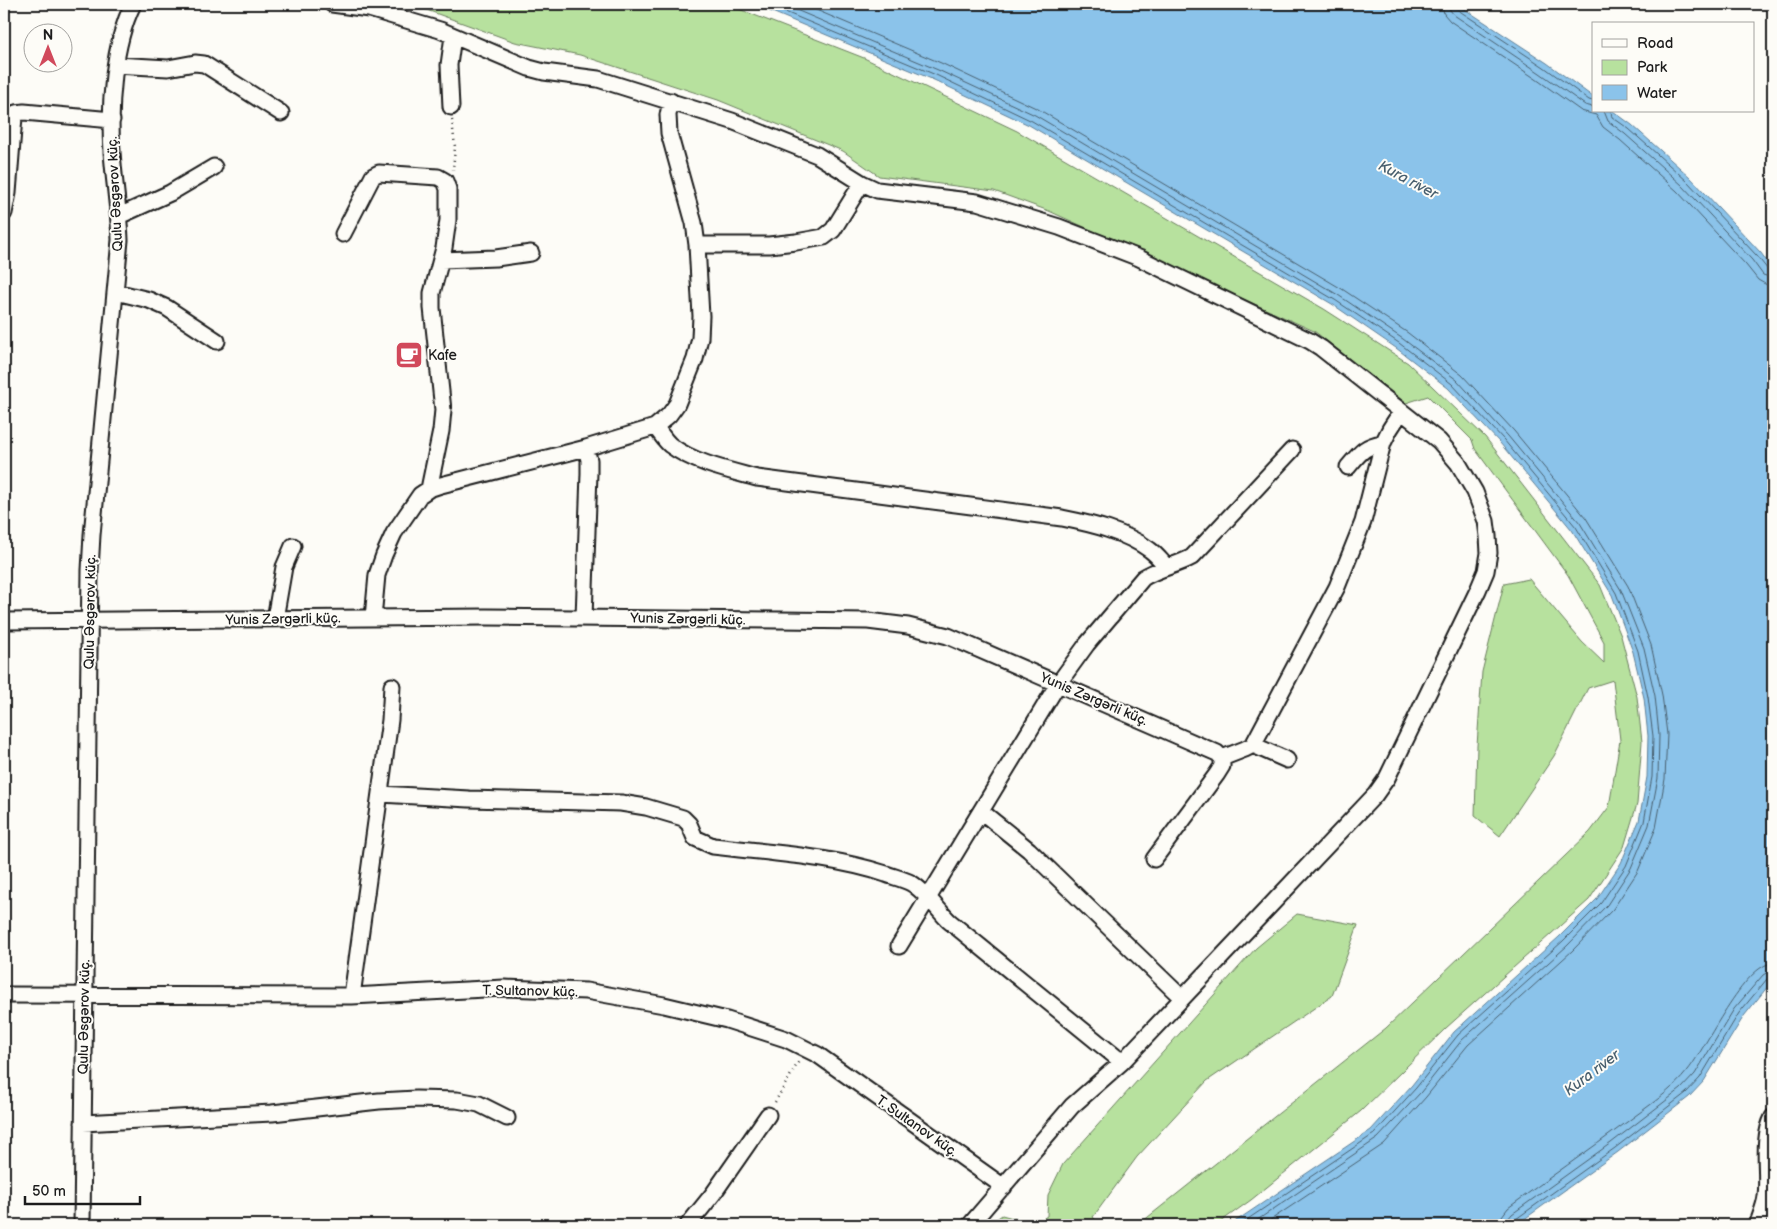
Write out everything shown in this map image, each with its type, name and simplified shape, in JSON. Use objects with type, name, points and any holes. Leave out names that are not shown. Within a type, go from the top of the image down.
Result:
[{"type":"street","name":"Qulu Əsgərov küç.","points":[[82,1225],[92,534],[120,240],[112,154],[113,91],[116,65],[128,14],[133,4]]},
{"type":"street","points":[[332,4],[369,9],[393,15],[454,36],[529,68],[544,72],[598,79],[732,120],[817,155],[862,183],[877,190],[977,202],[1059,227],[1139,258],[1321,348],[1439,441],[1458,463],[1475,492],[1486,522],[1488,536],[1489,553],[1486,571],[1392,769],[1375,795],[1122,1062],[1072,1106],[970,1225]]},
{"type":"street","points":[[451,107],[448,65],[454,36]]},
{"type":"street","points":[[116,65],[168,68],[195,63],[204,64],[281,113]]},
{"type":"street","points":[[373,618],[378,575],[384,555],[394,533],[420,495],[441,484],[586,448],[655,426],[677,404],[695,359],[700,338],[701,316],[694,223],[669,133],[668,115],[671,101]]},
{"type":"street","points":[[4,213],[9,184],[16,113],[24,112],[112,120]]},
{"type":"street","points":[[119,216],[170,193],[214,167]]},
{"type":"street","points":[[343,234],[373,176],[380,173],[438,177],[445,181],[448,188],[448,220],[441,260],[432,293],[443,410],[441,431],[429,489]]},
{"type":"street","points":[[697,246],[769,245],[824,237],[833,230],[862,183]]},
{"type":"street","points":[[441,260],[496,258],[531,253]]},
{"type":"street","points":[[116,292],[148,300],[167,308],[217,341]]},
{"type":"street","points":[[1154,859],[1217,774],[1222,766],[1222,758],[1245,750],[1253,745],[1337,587],[1363,522],[1383,443],[1402,412]]},
{"type":"street","points":[[655,426],[668,444],[685,454],[722,469],[757,478],[1076,521],[1120,534],[1139,543],[1152,552],[1167,567]]},
{"type":"street","points":[[1348,466],[1371,445],[1383,443]]},
{"type":"street","points":[[584,618],[589,473],[589,460],[586,448]]},
{"type":"street","points":[[899,946],[929,900],[1058,684],[1087,644],[1143,578],[1151,572],[1181,563],[1192,557],[1292,450]]},
{"type":"street","points":[[274,619],[284,567],[293,546]]},
{"type":"street","name":"Yunis Zərgərli küç.","points":[[4,621],[373,618],[868,621],[908,626],[948,636],[1202,745],[1217,752],[1222,758]]},
{"type":"street","points":[[352,996],[390,720],[392,686]]},
{"type":"street","points":[[1253,745],[1287,760]]},
{"type":"street","points":[[380,794],[468,799],[621,803],[646,807],[683,818],[689,824],[695,838],[713,846],[830,860],[865,867],[911,883],[922,891],[949,920],[1122,1062]]},
{"type":"street","points":[[982,812],[1030,850],[1182,998]]},
{"type":"street","name":"T. Sultanov küç.","points":[[4,995],[352,996],[504,988],[586,991],[664,1005],[727,1020],[786,1039],[806,1049],[826,1061],[1004,1187]]},
{"type":"street","points":[[83,1123],[272,1113],[379,1101],[416,1099],[457,1100],[479,1104],[507,1118]]},
{"type":"street","points":[[688,1225],[713,1194],[768,1115]]},
{"type":"street","points":[[1755,1225],[1758,1223],[1766,1196],[1769,1125],[1773,1117]]},
{"type":"path","points":[[445,181],[452,173],[454,163],[455,147],[451,107]]},
{"type":"path","points":[[768,1115],[806,1049]]},
{"type":"green space","points":[[410,4],[726,4],[864,58],[1017,131],[1324,309],[1408,363],[1485,437],[1600,585],[1621,636],[1637,697],[1642,742],[1637,804],[1624,847],[1589,900],[1446,1028],[1361,1111],[1251,1200],[1216,1225],[1138,1225],[1386,1028],[1590,832],[1609,807],[1620,740],[1613,680],[1588,688],[1554,756],[1500,836],[1475,816],[1482,672],[1504,584],[1529,579],[1582,642],[1604,663],[1604,642],[1568,575],[1475,449],[1472,440],[1428,396],[1406,403],[1314,331],[1049,211],[994,191],[879,176],[843,151],[718,100],[580,55],[515,42]]},
{"type":"green space","points":[[1297,914],[1358,925],[1332,996],[1207,1081],[1137,1157],[1093,1217],[1100,1225],[988,1225],[1002,1215],[1034,1224],[1047,1216],[1048,1195],[1063,1164],[1256,948]]},
{"type":"water","name":"Kura river","points":[[753,4],[1457,4],[1547,63],[1592,96],[1592,112],[1614,112],[1632,125],[1690,177],[1761,253],[1773,270],[1773,980],[1744,1016],[1704,1081],[1689,1097],[1618,1152],[1516,1225],[1230,1225],[1371,1130],[1412,1085],[1454,1032],[1559,937],[1597,899],[1621,863],[1639,821],[1647,777],[1648,736],[1644,698],[1633,652],[1612,595],[1572,530],[1500,443],[1448,388],[1396,348],[1332,304],[1029,125],[934,80]]},
{"type":"place","name":"Kafe","points":[[409,355]]}]
